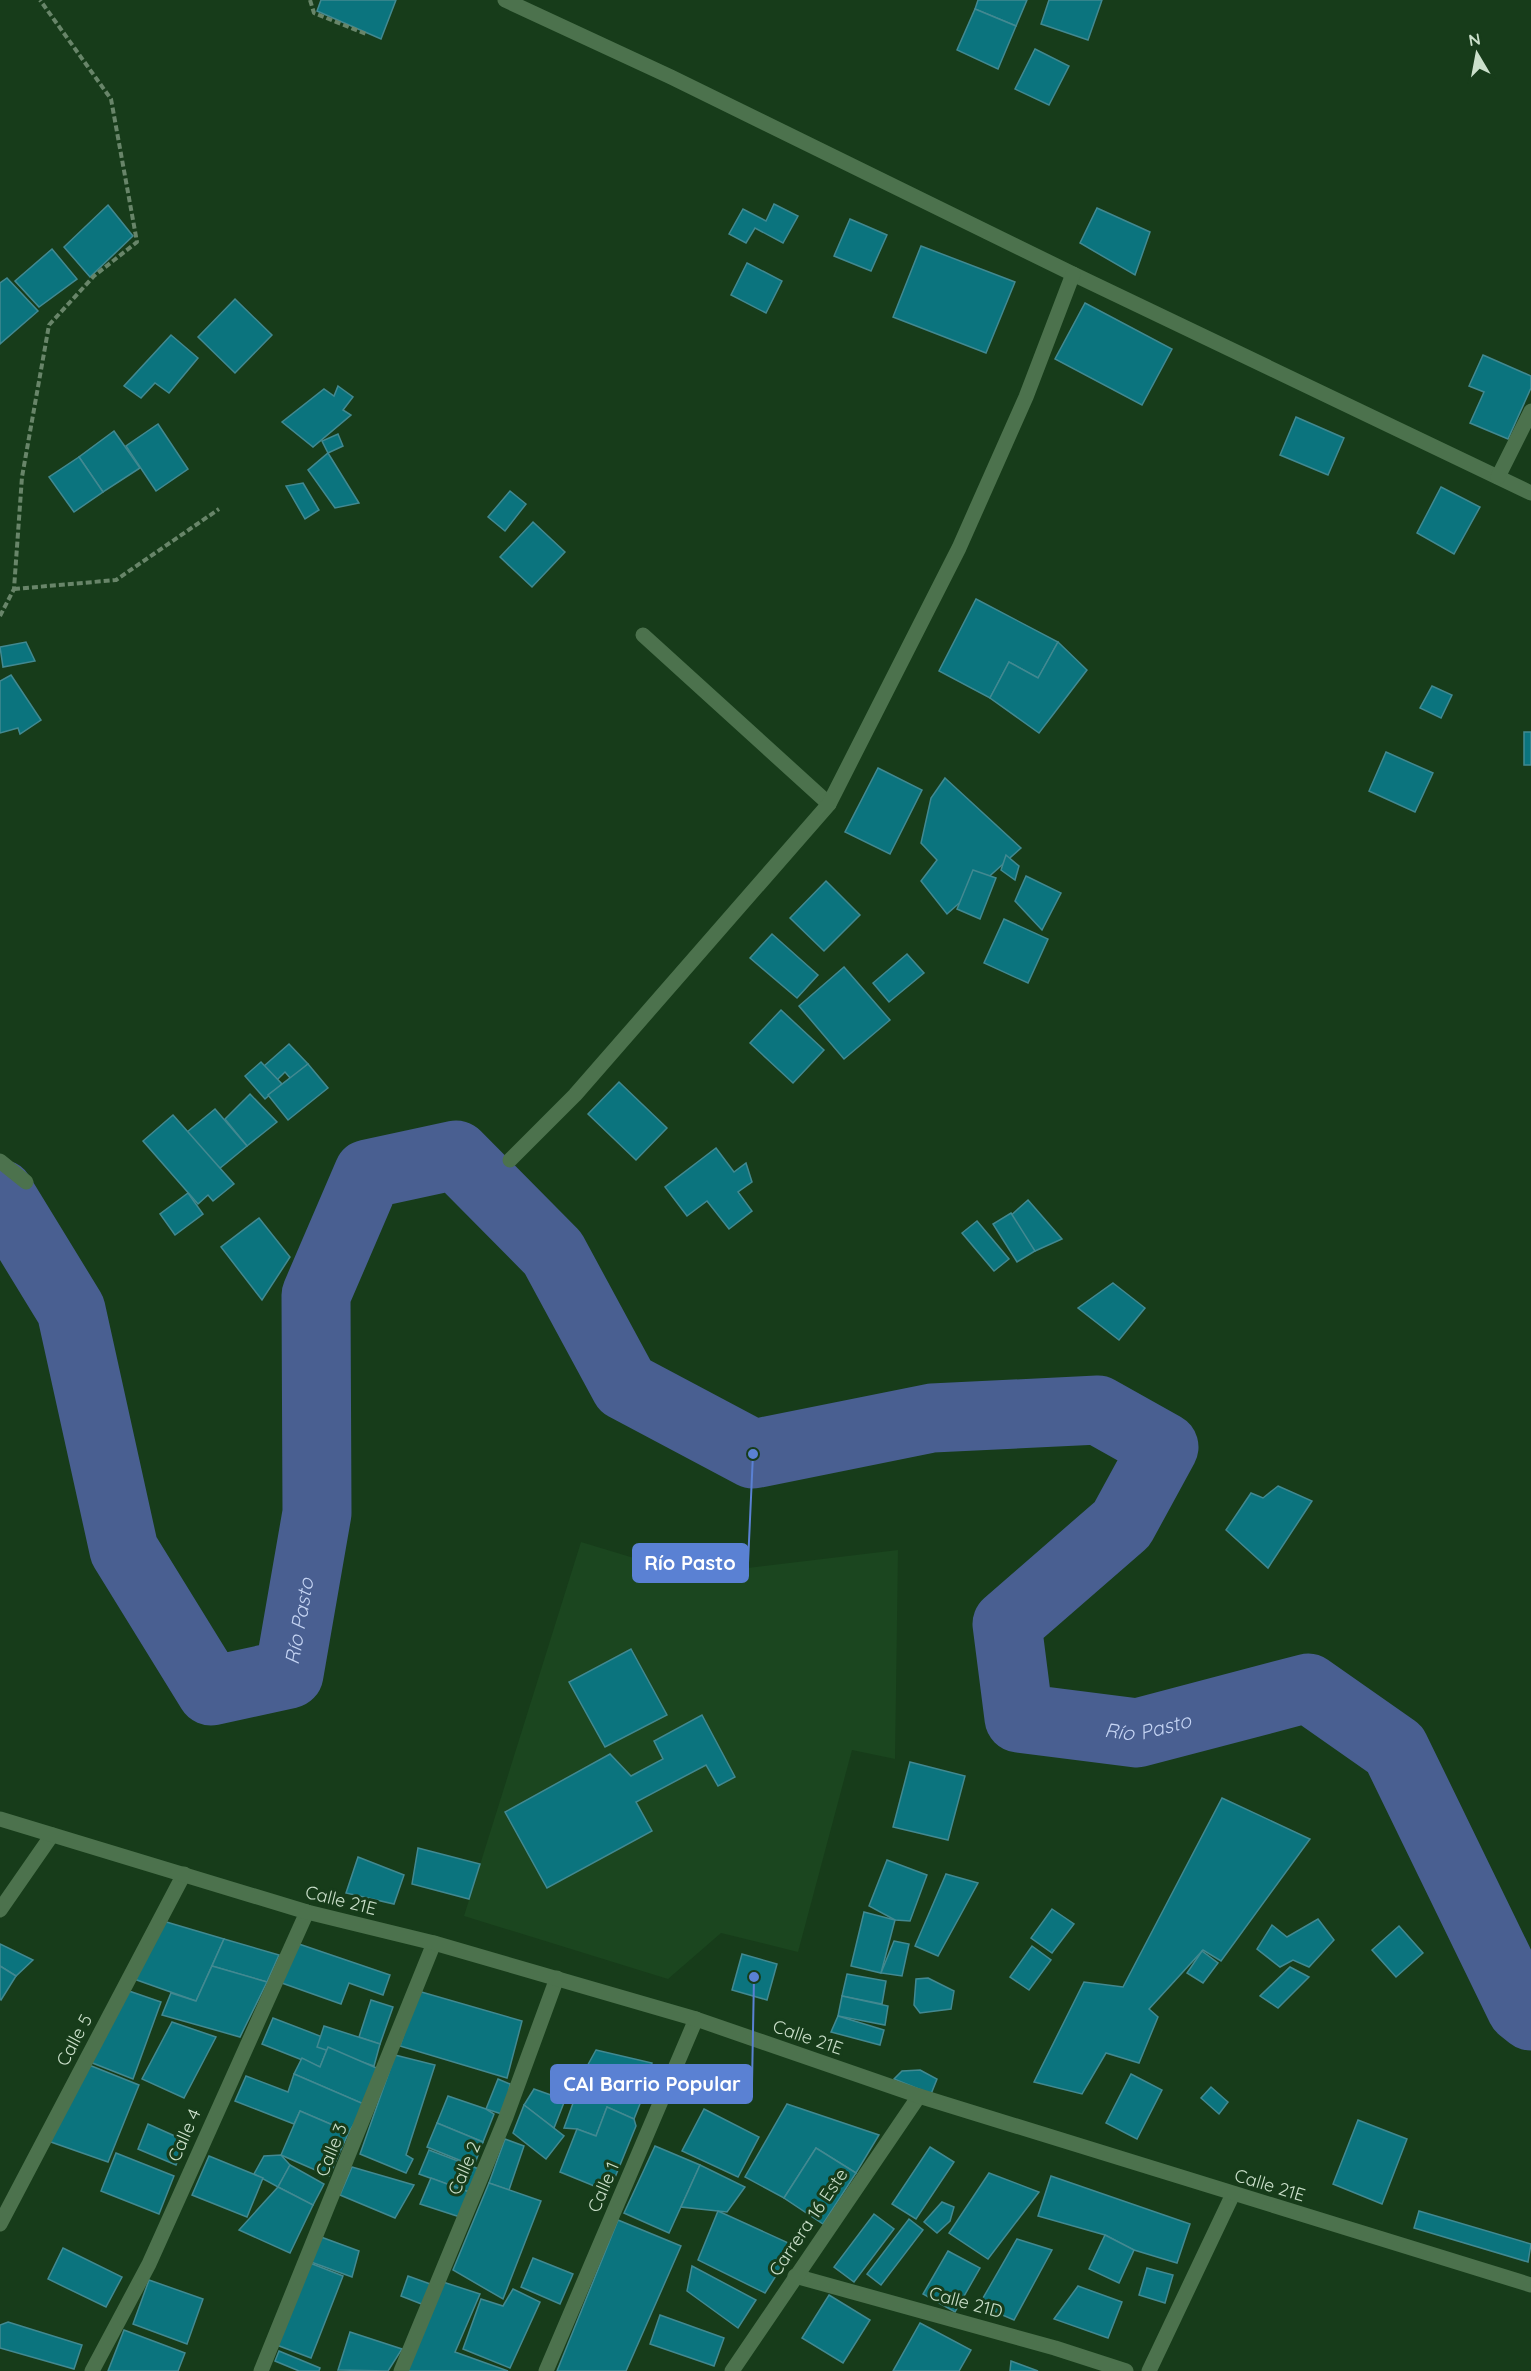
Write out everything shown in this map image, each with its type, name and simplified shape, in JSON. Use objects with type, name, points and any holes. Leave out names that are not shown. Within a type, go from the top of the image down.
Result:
[{"type":"street","points":[[505,0],[681,82],[1073,274],[1531,493]]},
{"type":"street","points":[[510,1160],[575,1095],[829,804],[959,548],[1026,397],[1073,274]]},
{"type":"street","points":[[1498,477],[1531,411]]},
{"type":"street","points":[[644,635],[829,804]]},
{"type":"street","points":[[0,1161],[26,1182]]},
{"type":"street","name":"Calle 21E","points":[[0,1819],[307,1912],[434,1942],[696,2019],[919,2096],[1531,2285]]},
{"type":"street","points":[[0,1910],[52,1835]]},
{"type":"street","name":"Calle 5","points":[[0,2224],[184,1874]]},
{"type":"street","name":"Calle 4","points":[[92,2371],[150,2264],[307,1912]]},
{"type":"street","name":"Calle 3","points":[[261,2371],[434,1942]]},
{"type":"street","name":"Calle 2","points":[[401,2371],[506,2117],[557,1978]]},
{"type":"street","name":"Calle 1","points":[[546,2371],[696,2019]]},
{"type":"street","name":"Carrera 16 Este","points":[[732,2371],[919,2096]]},
{"type":"street","points":[[1149,2371],[1233,2194]]},
{"type":"street","name":"Calle 21D","points":[[795,2276],[1055,2348],[1126,2371]]},
{"type":"path","points":[[0,616],[14,589],[22,477],[49,325],[94,276],[137,242],[111,99],[40,0]]},
{"type":"path","points":[[309,0],[314,13],[366,34]]},
{"type":"path","points":[[14,589],[116,580],[219,508]]},
{"type":"shaded area","points":[[581,1542],[690,1575],[898,1550],[895,1759],[852,1750],[798,1952],[721,1933],[668,1979],[464,1916]]},
{"type":"building","points":[[321,0],[396,0],[381,39],[317,11]]},
{"type":"building","points":[[978,0],[1027,0],[1016,26],[975,9]]},
{"type":"building","points":[[1049,0],[1102,0],[1088,40],[1041,24]]},
{"type":"building","points":[[975,9],[1016,26],[998,69],[957,50]]},
{"type":"building","points":[[1035,49],[1069,66],[1049,105],[1015,89]]},
{"type":"building","points":[[774,204],[798,216],[783,243],[755,228],[746,243],[729,234],[743,209],[766,221]]},
{"type":"building","points":[[108,205],[133,236],[90,277],[64,247]]},
{"type":"building","points":[[1097,208],[1150,232],[1135,275],[1080,243]]},
{"type":"building","points":[[850,219],[887,235],[871,271],[834,256]]},
{"type":"building","points":[[921,246],[1015,282],[986,353],[893,317]]},
{"type":"building","points":[[52,249],[77,279],[39,307],[15,281]]},
{"type":"building","points":[[747,263],[782,281],[766,313],[731,295]]},
{"type":"building","points":[[7,278],[38,311],[0,344],[0,283]]},
{"type":"building","points":[[235,299],[272,335],[235,373],[198,337]]},
{"type":"building","points":[[1085,303],[1172,349],[1142,405],[1055,359]]},
{"type":"building","points":[[171,335],[198,358],[169,393],[155,383],[141,398],[124,386]]},
{"type":"building","points":[[1483,355],[1531,376],[1531,388],[1508,439],[1470,423],[1484,392],[1469,386]]},
{"type":"building","points":[[338,386],[353,397],[343,410],[351,415],[313,447],[282,422],[324,389],[334,396]]},
{"type":"building","points":[[1296,417],[1344,438],[1328,475],[1280,455]]},
{"type":"building","points":[[158,424],[188,469],[156,491],[126,446]]},
{"type":"building","points":[[114,431],[140,468],[103,492],[79,457]]},
{"type":"building","points":[[338,434],[343,446],[328,453],[322,441]]},
{"type":"building","points":[[328,453],[359,503],[335,508],[308,470]]},
{"type":"building","points":[[79,457],[103,492],[74,512],[49,477]]},
{"type":"building","points":[[303,483],[319,510],[305,519],[286,486]]},
{"type":"building","points":[[1441,487],[1480,507],[1454,554],[1417,533]]},
{"type":"building","points":[[510,491],[526,504],[505,531],[488,517]]},
{"type":"building","points":[[533,522],[565,552],[532,587],[500,557]]},
{"type":"building","points":[[976,599],[1058,642],[1038,678],[1009,662],[990,698],[939,671]]},
{"type":"building","points":[[26,642],[35,661],[3,667],[0,647]]},
{"type":"building","points":[[1058,642],[1087,670],[1039,733],[990,698],[1009,662],[1038,678]]},
{"type":"building","points":[[11,675],[41,720],[20,734],[18,728],[0,733],[0,681]]},
{"type":"building","points":[[1432,686],[1452,695],[1441,718],[1420,708]]},
{"type":"building","points":[[1524,732],[1531,732],[1531,765],[1524,765]]},
{"type":"building","points":[[1386,752],[1433,773],[1415,812],[1369,791]]},
{"type":"building","points":[[878,768],[922,790],[890,854],[845,832]]},
{"type":"building","points":[[945,778],[1021,848],[947,914],[921,881],[937,860],[921,843],[931,798]]},
{"type":"building","points":[[1006,855],[1019,866],[1015,880],[1001,870]]},
{"type":"building","points":[[973,870],[996,878],[980,919],[957,909]]},
{"type":"building","points":[[1026,876],[1061,893],[1042,930],[1015,901]]},
{"type":"building","points":[[826,881],[860,915],[824,951],[790,918]]},
{"type":"building","points":[[1004,919],[1048,939],[1028,983],[984,963]]},
{"type":"building","points":[[772,934],[818,975],[797,998],[750,958]]},
{"type":"building","points":[[907,954],[924,973],[889,1002],[873,983]]},
{"type":"building","points":[[844,967],[890,1020],[844,1059],[799,1006]]},
{"type":"building","points":[[781,1010],[824,1050],[793,1083],[750,1043]]},
{"type":"building","points":[[289,1044],[308,1064],[291,1079],[285,1072],[277,1080],[264,1066]]},
{"type":"building","points":[[261,1062],[282,1084],[265,1099],[245,1076]]},
{"type":"building","points":[[308,1064],[328,1088],[288,1120],[268,1095]]},
{"type":"building","points":[[619,1082],[667,1128],[636,1160],[588,1114]]},
{"type":"building","points":[[250,1094],[277,1122],[247,1146],[225,1119]]},
{"type":"building","points":[[215,1109],[247,1146],[219,1169],[187,1132]]},
{"type":"building","points":[[173,1115],[234,1184],[213,1201],[208,1195],[198,1204],[143,1141]]},
{"type":"building","points":[[716,1148],[734,1172],[746,1163],[752,1182],[738,1192],[752,1211],[729,1229],[707,1201],[687,1216],[665,1187]]},
{"type":"building","points":[[188,1193],[203,1214],[175,1235],[160,1214]]},
{"type":"building","points":[[1028,1200],[1062,1239],[1035,1251],[1007,1219]]},
{"type":"building","points":[[1011,1213],[1035,1251],[1017,1262],[993,1224]]},
{"type":"building","points":[[259,1218],[290,1257],[262,1300],[221,1247]]},
{"type":"building","points":[[977,1221],[1009,1259],[994,1271],[962,1233]]},
{"type":"building","points":[[1113,1283],[1145,1308],[1119,1340],[1078,1308]]},
{"type":"building","points":[[1278,1486],[1312,1501],[1268,1568],[1226,1530],[1251,1493],[1263,1498]]},
{"type":"building","points":[[631,1649],[667,1715],[605,1747],[569,1682]]},
{"type":"building","points":[[702,1715],[735,1777],[718,1786],[706,1765],[636,1802],[652,1831],[547,1888],[505,1812],[610,1754],[631,1776],[663,1759],[654,1741]]},
{"type":"building","points":[[910,1762],[965,1776],[948,1840],[893,1827]]},
{"type":"building","points":[[1222,1798],[1310,1839],[1221,1961],[1203,1950],[1149,2009],[1158,2017],[1139,2063],[1106,2053],[1082,2094],[1034,2082],[1084,1982],[1123,1987]]},
{"type":"building","points":[[418,1848],[480,1864],[469,1899],[412,1884]]},
{"type":"building","points":[[358,1857],[404,1875],[394,1904],[346,1893]]},
{"type":"building","points":[[887,1860],[927,1875],[910,1921],[895,1920],[869,1906]]},
{"type":"building","points":[[946,1874],[978,1883],[938,1956],[915,1946]]},
{"type":"building","points":[[1052,1909],[1074,1924],[1052,1953],[1031,1938]]},
{"type":"building","points":[[864,1912],[895,1920],[881,1973],[851,1966]]},
{"type":"building","points":[[1318,1919],[1334,1940],[1309,1967],[1293,1960],[1280,1967],[1257,1949],[1272,1925],[1287,1937]]},
{"type":"building","points":[[163,1921],[224,1939],[196,2001],[134,1979]]},
{"type":"building","points":[[1399,1926],[1423,1953],[1396,1977],[1372,1950]]},
{"type":"building","points":[[224,1939],[279,1955],[267,1982],[212,1966]]},
{"type":"building","points":[[894,1941],[909,1944],[902,1976],[881,1973]]},
{"type":"building","points":[[296,1943],[390,1975],[383,1995],[349,1983],[341,2004],[279,1982]]},
{"type":"building","points":[[0,1944],[33,1960],[16,1976],[0,1966]]},
{"type":"building","points":[[1032,1946],[1051,1960],[1029,1990],[1010,1977]]},
{"type":"building","points":[[1202,1951],[1218,1963],[1203,1983],[1187,1973]]},
{"type":"building","points":[[742,1954],[777,1964],[767,2000],[732,1990]]},
{"type":"building","points":[[0,1966],[16,1976],[1,2000],[0,1999]]},
{"type":"building","points":[[212,1966],[267,1982],[240,2037],[162,2015],[171,1993],[196,2001]]},
{"type":"building","points":[[1290,1967],[1309,1977],[1278,2008],[1260,1996]]},
{"type":"building","points":[[847,1974],[886,1981],[882,2004],[842,1996]]},
{"type":"building","points":[[928,1978],[954,1991],[951,2009],[920,2013],[914,2005],[916,1979]]},
{"type":"building","points":[[129,1991],[161,2002],[133,2079],[90,2062]]},
{"type":"building","points":[[418,1991],[522,2021],[507,2078],[400,2046]]},
{"type":"building","points":[[842,1996],[888,2006],[885,2025],[838,2016]]},
{"type":"building","points":[[371,2000],[393,2007],[380,2044],[359,2037]]},
{"type":"building","points":[[838,2016],[884,2030],[880,2045],[831,2032]]},
{"type":"building","points":[[273,2018],[320,2036],[328,2047],[320,2067],[262,2044]]},
{"type":"building","points":[[172,2022],[216,2037],[184,2098],[142,2079]]},
{"type":"building","points":[[324,2026],[380,2044],[374,2066],[317,2047]]},
{"type":"building","points":[[328,2047],[381,2070],[366,2105],[294,2074],[302,2058],[320,2067]]},
{"type":"building","points":[[596,2050],[652,2063],[645,2091],[585,2070]]},
{"type":"building","points":[[395,2055],[435,2065],[406,2155],[413,2159],[406,2173],[360,2154]]},
{"type":"building","points":[[84,2063],[139,2085],[108,2162],[48,2141]]},
{"type":"building","points":[[585,2070],[645,2091],[634,2119],[607,2107],[596,2136],[577,2129],[564,2128]]},
{"type":"building","points":[[920,2070],[937,2079],[931,2094],[894,2079],[902,2071]]},
{"type":"building","points":[[294,2074],[366,2105],[349,2132],[300,2111],[294,2124],[235,2101],[246,2076],[288,2092]]},
{"type":"building","points":[[1131,2074],[1162,2090],[1137,2139],[1106,2123]]},
{"type":"building","points":[[498,2079],[510,2084],[505,2115],[486,2109]]},
{"type":"building","points":[[1211,2087],[1228,2102],[1219,2114],[1201,2098]]},
{"type":"building","points":[[534,2089],[565,2100],[554,2128],[524,2105]]},
{"type":"building","points":[[448,2096],[494,2114],[483,2142],[437,2123]]},
{"type":"building","points":[[787,2104],[879,2135],[856,2173],[816,2148],[784,2198],[745,2177]]},
{"type":"building","points":[[524,2105],[564,2136],[546,2159],[513,2133]]},
{"type":"building","points":[[607,2107],[634,2119],[636,2126],[609,2192],[560,2172],[577,2129],[596,2136]]},
{"type":"building","points":[[704,2109],[759,2137],[738,2177],[682,2151]]},
{"type":"building","points":[[300,2111],[349,2132],[329,2176],[281,2155]]},
{"type":"building","points":[[1358,2120],[1407,2139],[1382,2204],[1333,2184]]},
{"type":"building","points":[[437,2123],[483,2142],[474,2166],[427,2147]]},
{"type":"building","points":[[148,2124],[186,2141],[176,2165],[138,2149]]},
{"type":"building","points":[[505,2139],[524,2146],[509,2190],[489,2183]]},
{"type":"building","points":[[655,2146],[700,2165],[669,2233],[624,2213]]},
{"type":"building","points":[[930,2147],[954,2162],[916,2219],[892,2204]]},
{"type":"building","points":[[816,2148],[856,2173],[823,2224],[784,2198]]},
{"type":"building","points":[[429,2150],[479,2169],[469,2192],[419,2174]]},
{"type":"building","points":[[116,2153],[174,2176],[159,2214],[101,2191]]},
{"type":"building","points":[[281,2155],[290,2165],[278,2187],[254,2174],[264,2156]]},
{"type":"building","points":[[209,2156],[263,2178],[247,2217],[192,2195]]},
{"type":"building","points":[[290,2165],[324,2184],[313,2205],[278,2187]]},
{"type":"building","points":[[700,2165],[745,2187],[727,2212],[681,2207]]},
{"type":"building","points":[[352,2167],[414,2185],[395,2218],[340,2195]]},
{"type":"building","points":[[989,2173],[1039,2192],[988,2259],[949,2233]]},
{"type":"building","points":[[1051,2176],[1190,2224],[1177,2263],[1134,2250],[1105,2235],[1038,2216]]},
{"type":"building","points":[[431,2178],[469,2192],[460,2217],[420,2204]]},
{"type":"building","points":[[489,2183],[541,2201],[503,2299],[453,2270]]},
{"type":"building","points":[[278,2187],[313,2205],[290,2253],[239,2230]]},
{"type":"building","points":[[942,2202],[954,2207],[950,2221],[937,2233],[924,2222]]},
{"type":"building","points":[[718,2211],[795,2246],[765,2293],[698,2260]]},
{"type":"building","points":[[1419,2211],[1531,2244],[1528,2262],[1414,2228]]},
{"type":"building","points":[[874,2214],[894,2229],[854,2282],[834,2267]]},
{"type":"building","points":[[909,2219],[923,2230],[881,2285],[867,2274]]},
{"type":"building","points":[[618,2220],[681,2246],[626,2371],[557,2371]]},
{"type":"building","points":[[1105,2235],[1134,2250],[1119,2283],[1089,2269]]},
{"type":"building","points":[[321,2237],[359,2251],[352,2277],[311,2262]]},
{"type":"building","points":[[1017,2239],[1052,2250],[1014,2320],[979,2305]]},
{"type":"building","points":[[63,2248],[122,2277],[106,2307],[48,2279]]},
{"type":"building","points":[[948,2251],[980,2268],[955,2312],[923,2294]]},
{"type":"building","points":[[533,2258],[573,2274],[560,2304],[521,2287]]},
{"type":"building","points":[[310,2263],[343,2276],[311,2358],[274,2344]]},
{"type":"building","points":[[692,2266],[756,2300],[738,2328],[687,2291]]},
{"type":"building","points":[[1147,2268],[1173,2275],[1165,2303],[1139,2295]]},
{"type":"building","points":[[408,2276],[433,2285],[424,2305],[401,2296]]},
{"type":"building","points":[[149,2280],[203,2299],[187,2344],[133,2324]]},
{"type":"building","points":[[443,2282],[480,2294],[455,2352],[508,2371],[404,2371]]},
{"type":"building","points":[[1078,2286],[1122,2302],[1108,2338],[1054,2319]]},
{"type":"building","points":[[513,2289],[540,2302],[510,2368],[463,2349],[481,2299],[503,2306]]},
{"type":"building","points":[[829,2295],[870,2320],[843,2363],[802,2338]]},
{"type":"building","points":[[660,2315],[724,2338],[714,2366],[650,2344]]},
{"type":"building","points":[[8,2322],[82,2345],[74,2369],[0,2348],[0,2325]]},
{"type":"building","points":[[920,2323],[971,2350],[959,2371],[893,2371]]},
{"type":"building","points":[[124,2330],[185,2353],[178,2371],[108,2371]]},
{"type":"building","points":[[350,2332],[402,2349],[388,2371],[338,2370]]},
{"type":"building","points":[[279,2351],[320,2368],[319,2371],[299,2371],[275,2361]]},
{"type":"building","points":[[1011,2361],[1038,2371],[1010,2371]]},
{"type":"waterway","name":"Río Pasto","points":[[0,1194],[71,1310],[124,1550],[211,1691],[289,1674],[317,1513],[316,1295],[368,1174],[456,1155],[553,1253],[625,1386],[753,1454],[932,1418],[1098,1410],[1164,1447],[1122,1524],[1007,1624],[1019,1718],[1137,1733],[1308,1688],[1395,1749],[1521,2008],[1531,2016]]},
{"type":"place","name":"Río Pasto","points":[[753,1454]]},
{"type":"place","name":"CAI Barrio Popular","points":[[754,1977]]}]
